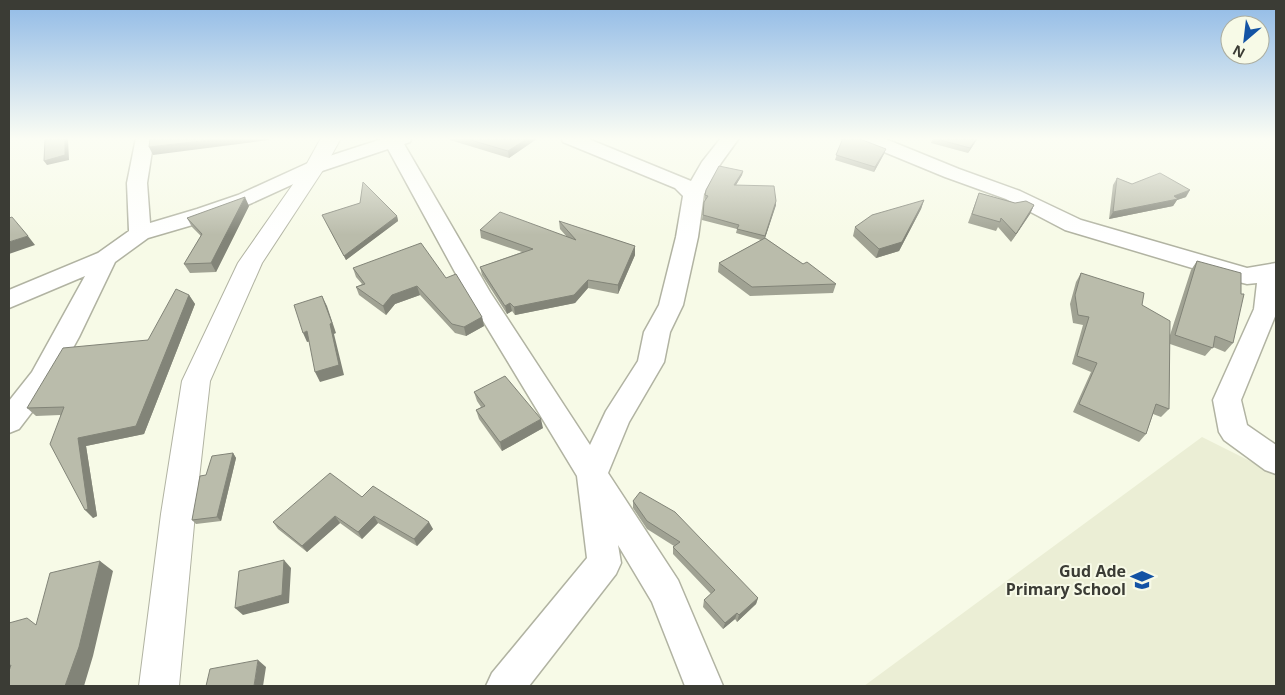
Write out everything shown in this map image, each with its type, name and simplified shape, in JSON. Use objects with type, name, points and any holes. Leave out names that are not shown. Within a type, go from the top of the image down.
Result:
[{"type":"street","points":[[139,170],[137,182],[140,233]]},
{"type":"street","points":[[9,300],[106,258],[140,233],[205,214],[245,199],[307,170]]},
{"type":"street","points":[[159,686],[178,514],[196,381],[250,263],[313,170]]},
{"type":"street","points":[[414,170],[480,296],[666,592],[704,686]]},
{"type":"street","points":[[649,170],[682,184],[694,194]]},
{"type":"street","points":[[505,686],[604,563],[592,476],[616,419],[651,362],[657,332],[671,304],[687,237],[694,194],[707,170]]},
{"type":"street","points":[[944,170],[1013,195],[1073,225],[1247,276],[1274,274],[1266,309],[1227,400],[1234,432],[1276,461]]},
{"type":"street","points":[[9,421],[42,379],[66,337],[106,258]]},
{"type":"shaded area","name":"Gud Ade Primary School","points":[[1202,437],[1276,474],[1276,686],[864,686]]},
{"type":"building","points":[[717,170],[743,171],[734,185],[774,186],[776,201],[765,236],[737,229],[739,225],[703,215],[704,202],[708,196],[705,195]]},
{"type":"building","points":[[1160,173],[1190,190],[1174,196],[1178,199],[1113,212],[1117,178],[1132,184]]},
{"type":"building","points":[[363,182],[397,216],[344,256],[322,215],[360,203]]},
{"type":"building","points":[[979,193],[1015,203],[1026,201],[1034,205],[1016,234],[1001,218],[1000,222],[972,214]]},
{"type":"building","points":[[245,197],[211,263],[184,264],[202,234],[187,218]]},
{"type":"building","points":[[924,200],[902,242],[879,249],[855,227],[872,215]]},
{"type":"building","points":[[500,212],[576,240],[559,221],[635,246],[618,285],[588,280],[574,295],[514,307],[510,303],[505,306],[480,267],[533,249],[480,230]]},
{"type":"building","points":[[12,217],[28,236],[9,242],[9,218]]},
{"type":"building","points":[[765,238],[803,264],[807,262],[836,284],[752,287],[719,263]]},
{"type":"building","points":[[421,243],[446,278],[456,274],[482,317],[464,327],[452,324],[417,286],[392,295],[383,306],[356,287],[365,284],[353,268]]},
{"type":"building","points":[[1197,261],[1241,273],[1241,294],[1244,294],[1233,343],[1215,336],[1213,348],[1175,335]]},
{"type":"building","points":[[1081,273],[1144,293],[1142,305],[1170,321],[1169,409],[1156,404],[1146,434],[1079,404],[1097,363],[1077,356],[1089,317],[1078,315],[1075,295]]},
{"type":"building","points":[[176,289],[189,295],[136,426],[78,438],[88,509],[85,510],[50,444],[64,407],[27,408],[63,348],[148,340]]},
{"type":"building","points":[[322,296],[332,323],[330,324],[339,365],[315,372],[307,331],[303,333],[294,305]]},
{"type":"building","points":[[505,376],[541,419],[500,442],[476,410],[485,406],[474,392]]},
{"type":"building","points":[[233,453],[217,517],[192,520],[200,476],[206,475],[212,456]]},
{"type":"building","points":[[330,473],[362,497],[373,486],[429,522],[414,539],[374,516],[358,532],[335,516],[302,546],[273,522]]},
{"type":"building","points":[[640,492],[675,512],[758,598],[739,615],[737,613],[725,623],[704,600],[715,590],[673,547],[680,542],[647,521],[633,501]]},
{"type":"building","points":[[284,560],[282,595],[235,608],[239,571]]},
{"type":"building","points":[[100,561],[79,647],[65,686],[9,686],[11,665],[9,666],[9,623],[27,618],[36,625],[50,573]]},
{"type":"building","points":[[258,660],[254,686],[206,686],[210,669]]},
{"type":"place","name":"Gud Ade Primary School","points":[[1142,580]]}]
